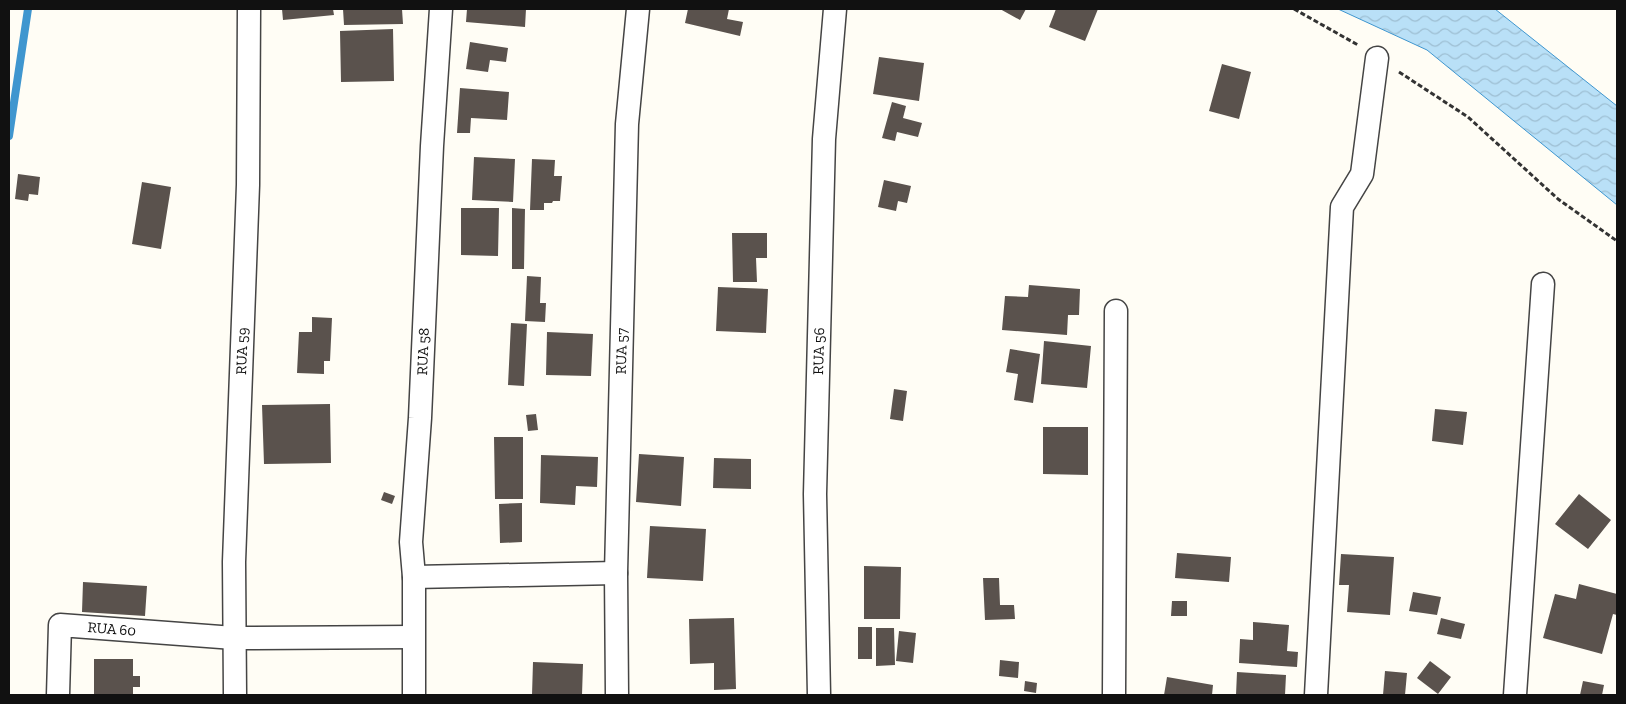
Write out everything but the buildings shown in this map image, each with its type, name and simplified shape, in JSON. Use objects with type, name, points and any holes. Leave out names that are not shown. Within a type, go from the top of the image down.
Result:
[{"type":"street","name":"RUA 59","points":[[235,695],[234,562],[248,184],[249,9]]},
{"type":"street","name":"RUA 58","points":[[414,695],[414,577],[411,542],[420,418],[432,146],[441,9]]},
{"type":"street","name":"RUA 57","points":[[617,695],[616,573],[628,124],[638,9]]},
{"type":"street","name":"RUA 56","points":[[819,695],[815,494],[824,139],[835,9]]},
{"type":"street","points":[[1316,695],[1342,206],[1362,174],[1378,58]]},
{"type":"street","points":[[1515,695],[1544,284]]},
{"type":"street","points":[[1114,695],[1116,311]]},
{"type":"street","points":[[414,577],[616,573]]},
{"type":"street","name":"RUA 60","points":[[58,695],[60,625],[234,638]]},
{"type":"street","points":[[234,638],[413,637]]},
{"type":"path","points":[[1294,9],[1349,38],[1468,117],[1558,199],[1617,241]]},
{"type":"water","points":[[1338,9],[1495,9],[1617,106],[1617,205],[1427,50]]},
{"type":"waterway","points":[[9,136],[28,9]]}]
